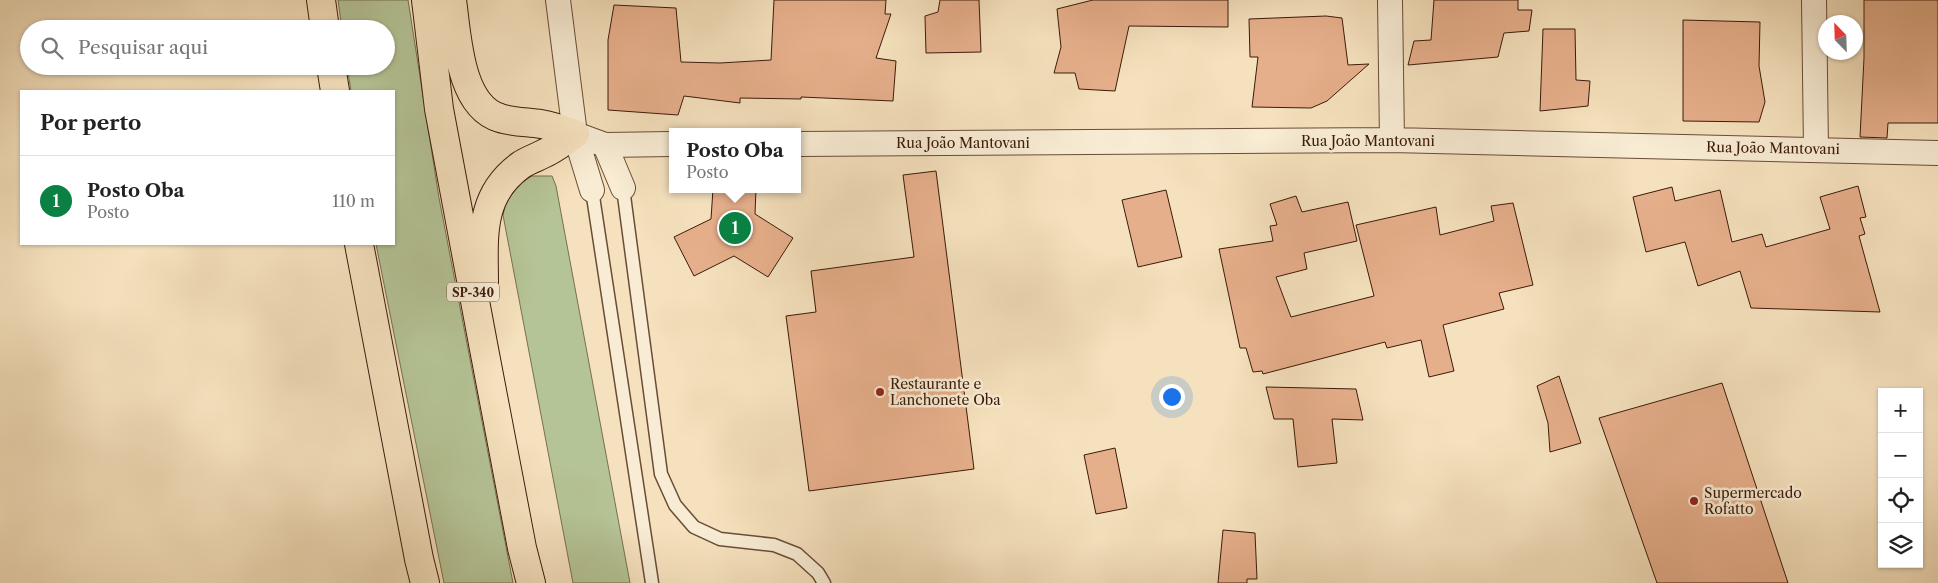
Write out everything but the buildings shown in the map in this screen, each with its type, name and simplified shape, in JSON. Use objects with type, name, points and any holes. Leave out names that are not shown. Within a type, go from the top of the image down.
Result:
[{"type":"highway","points":[[321,0],[324,20]]},
{"type":"highway","name":"SP-340","points":[[426,0],[439,109],[522,548],[531,583]]},
{"type":"highway","points":[[452,0],[464,74],[475,98],[486,111],[500,118],[544,125],[575,134]]},
{"type":"highway","points":[[332,75],[335,90]]},
{"type":"highway","points":[[484,349],[484,221],[491,202],[501,182],[522,164],[547,152],[575,134]]},
{"type":"highway","points":[[359,245],[423,575]]},
{"type":"street","points":[[558,0],[575,134],[592,190]]},
{"type":"street","points":[[1390,0],[1392,140]]},
{"type":"street","points":[[1814,0],[1816,149]]},
{"type":"street","points":[[575,134],[605,145],[669,144]]},
{"type":"street","name":"Rua João Mantovani","points":[[801,144],[1392,140],[1938,153]]},
{"type":"street","points":[[605,145],[623,188]]},
{"type":"lane","points":[[623,188],[661,474],[676,505],[694,527],[720,539],[774,545],[798,554],[818,573],[824,583]]},
{"type":"lane","points":[[592,190],[652,583]]},
{"type":"green space","points":[[338,0],[408,0],[439,198],[513,583],[444,583],[376,245],[395,245],[395,90],[351,90],[348,75],[395,75],[395,20],[341,20]]},
{"type":"green space","points":[[532,176],[552,176],[556,186],[630,583],[573,583],[503,215],[512,191]]},
{"type":"place","name":"Posto Oba","points":[[735,228]]},
{"type":"place","name":"Restaurante e Lanchonete Oba","points":[[880,392]]},
{"type":"place","name":"Supermercado Rofatto","points":[[1694,501]]}]
